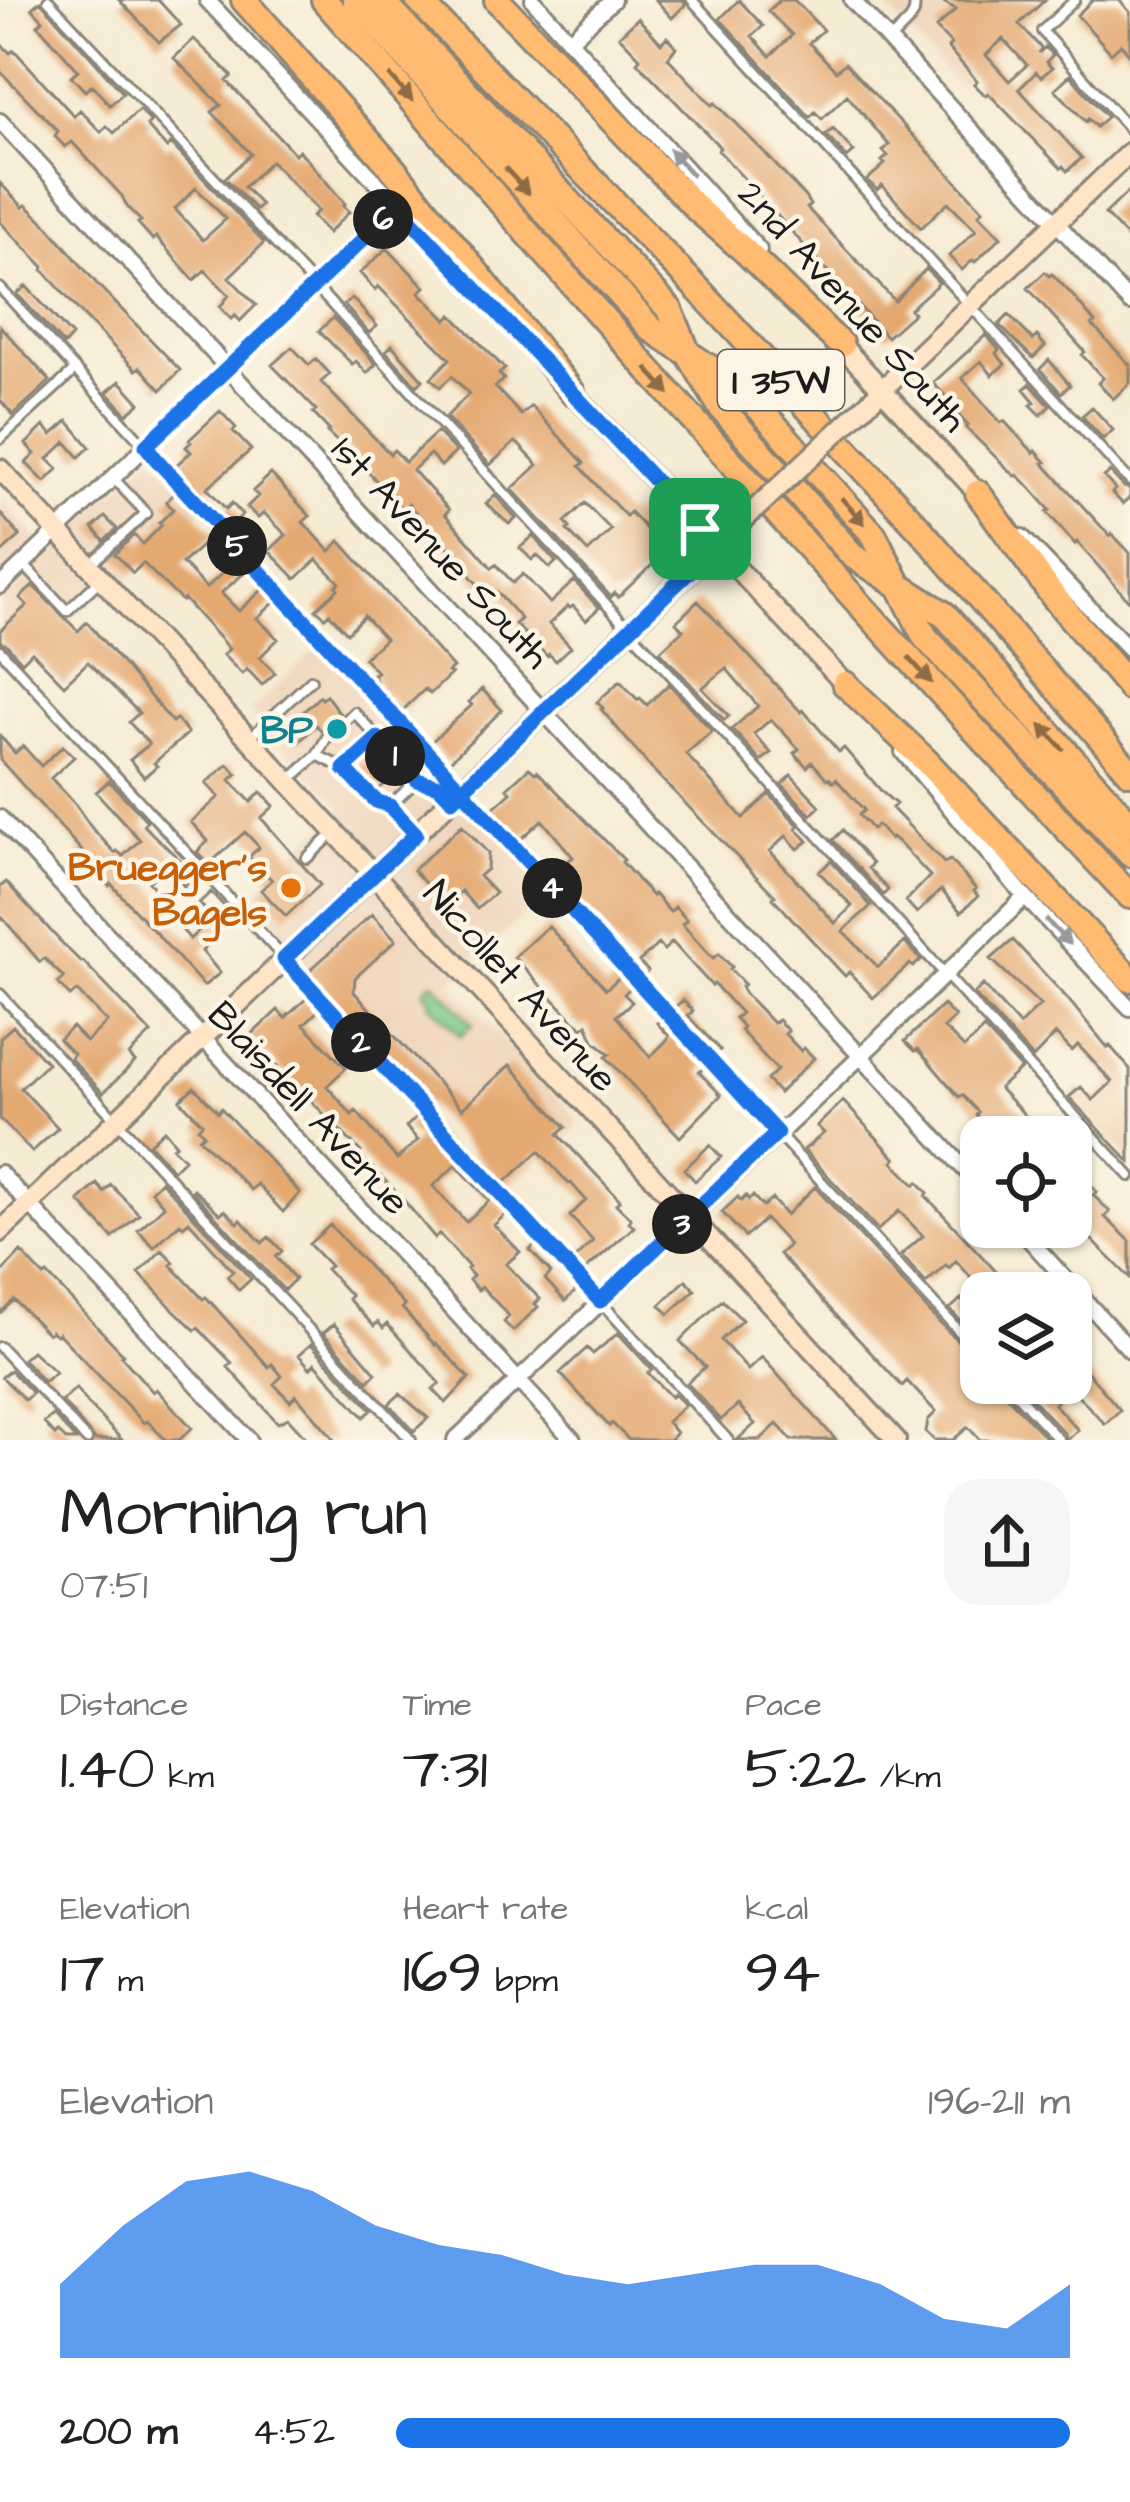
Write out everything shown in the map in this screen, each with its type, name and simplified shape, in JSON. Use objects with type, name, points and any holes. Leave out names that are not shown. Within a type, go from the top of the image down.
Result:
[{"type":"highway","points":[[244,0],[395,171],[572,392]]},
{"type":"highway","name":"I 35W","points":[[324,0],[665,388],[1130,896]]},
{"type":"highway","points":[[355,0],[651,329],[741,388],[771,421],[874,535],[926,638],[1130,854]]},
{"type":"highway","points":[[381,0],[670,310],[687,351]]},
{"type":"highway","name":"I 35W","points":[[418,0],[697,288],[888,494],[1130,772]]},
{"type":"highway","points":[[497,0],[697,208],[842,345]]},
{"type":"highway","points":[[978,493],[1130,688]]},
{"type":"highway","points":[[903,589],[944,614],[1130,824]]},
{"type":"highway","points":[[845,684],[926,760],[1130,979]]},
{"type":"main road","points":[[0,1232],[1130,152]]},
{"type":"main road","name":"2nd Avenue South","points":[[842,345],[978,493]]},
{"type":"main road","points":[[572,392],[845,684]]},
{"type":"main road","name":"Nicollet Avenue","points":[[0,469],[896,1440]]},
{"type":"street","points":[[207,0],[572,392]]},
{"type":"street","name":"2nd Avenue South","points":[[533,0],[842,345]]},
{"type":"street","points":[[570,40],[614,0]]},
{"type":"street","points":[[853,0],[1130,303]]},
{"type":"street","name":"1st Avenue South","points":[[0,121],[960,1164]]},
{"type":"street","points":[[0,586],[398,206]]},
{"type":"street","name":"2nd Avenue South","points":[[978,493],[1130,650]]},
{"type":"street","points":[[845,684],[1025,897],[1130,1008]]},
{"type":"street","name":"Blaisdell Avenue","points":[[0,818],[573,1440]]},
{"type":"street","points":[[455,1440],[1025,897]]},
{"type":"street","points":[[0,1173],[249,1440]]},
{"type":"street","points":[[1037,1248],[1130,1350]]},
{"type":"lane","points":[[48,0],[1130,1176]]},
{"type":"lane","points":[[692,0],[1130,481]]},
{"type":"lane","points":[[1075,0],[1042,32],[1130,130]]},
{"type":"lane","points":[[890,40],[914,13],[912,1]]},
{"type":"lane","points":[[0,288],[457,795],[960,1332]]},
{"type":"lane","points":[[0,440],[75,370]]},
{"type":"lane","points":[[23,564],[68,610],[146,513],[112,478]]},
{"type":"lane","points":[[0,650],[728,1440]]},
{"type":"lane","points":[[250,738],[310,680]]},
{"type":"lane","points":[[346,720],[354,712],[417,780],[457,795]]},
{"type":"lane","points":[[290,780],[327,737]]},
{"type":"lane","points":[[344,769],[378,738]]},
{"type":"lane","points":[[316,755],[344,769],[416,834]]},
{"type":"lane","points":[[390,806],[417,780]]},
{"type":"lane","points":[[307,858],[336,831]]},
{"type":"lane","points":[[0,994],[411,1440]]},
{"type":"lane","points":[[0,1347],[87,1440]]},
{"type":"lane","points":[[1026,1404],[1059,1440]]},
{"type":"shaded area","points":[[879,0],[1052,0],[959,86]]},
{"type":"shaded area","points":[[151,455],[203,509],[127,581],[93,599],[16,670],[0,653],[0,498],[49,551]]},
{"type":"shaded area","points":[[320,645],[550,890],[451,984],[581,1123],[506,1190],[242,904],[342,808],[250,711]]},
{"type":"green space","points":[[433,981],[473,1024],[461,1036],[429,1002],[424,990]]},
{"type":"building","points":[[119,0],[158,0],[181,25],[159,42]]},
{"type":"building","points":[[656,0],[684,0],[685,5],[672,18]]},
{"type":"building","points":[[739,0],[763,26],[752,36],[770,56],[792,35],[768,11],[780,0],[794,0],[823,30],[809,43],[836,71],[845,63],[983,210],[979,214],[1001,237],[962,270],[949,256],[976,230],[948,202],[921,228],[882,185],[877,190],[867,180],[885,164],[882,161],[888,156],[883,151],[889,145],[847,95],[822,119],[815,112],[810,117],[720,19]]},
{"type":"building","points":[[939,0],[1045,0],[1019,24],[1041,48],[1039,53],[1045,47],[1053,55],[1046,62],[1052,68],[1041,77],[1036,72],[1019,89],[1082,158],[1067,171],[974,84],[977,81],[948,48],[951,44],[936,28],[956,9]],"holes":[[[1003,39],[1027,65],[1009,81],[986,55]]]},
{"type":"building","points":[[1093,0],[1119,0],[1130,12],[1130,55],[1121,44],[1111,53],[1077,15]]},
{"type":"building","points":[[40,1],[123,93],[110,105],[92,85],[85,91],[71,76],[78,70],[38,25],[43,20],[32,8]]},
{"type":"building","points":[[638,18],[661,43],[667,37],[676,47],[668,58],[764,152],[805,197],[807,208],[895,301],[926,269],[939,283],[887,337],[716,143],[637,62],[640,58],[619,36]]},
{"type":"building","points":[[194,39],[232,76],[227,81],[295,154],[299,150],[345,204],[349,212],[328,233],[312,216],[318,211],[271,161],[244,187],[261,205],[256,210],[225,178],[251,154],[212,112],[221,105],[174,58]]},
{"type":"building","points":[[0,43],[10,53],[14,50],[74,116],[80,110],[101,132],[107,126],[114,133],[139,110],[167,148],[171,144],[264,243],[229,277],[256,305],[240,321],[235,315],[231,319],[220,307],[229,295],[205,270],[194,280],[156,237],[153,240],[122,196],[72,142],[65,147],[55,136],[58,131],[0,71]],"holes":[[[196,188],[226,219],[203,240],[175,209]]]},
{"type":"building","points":[[1070,75],[1107,117],[1096,127],[1055,89]]},
{"type":"building","points":[[833,129],[854,152],[847,158],[826,135]]},
{"type":"building","points":[[0,183],[47,225],[180,370],[161,390],[81,313],[0,222]]},
{"type":"building","points":[[1130,190],[1130,240],[1105,214]]},
{"type":"building","points":[[387,248],[425,287],[419,292],[447,320],[452,315],[505,369],[499,374],[504,379],[495,387],[521,415],[531,406],[584,463],[580,466],[600,489],[667,551],[618,597],[615,593],[611,597],[512,489],[538,465],[518,444],[490,465],[446,417],[469,394],[452,376],[440,387],[431,378],[450,359],[360,273]],"holes":[[[585,503],[611,530],[588,552],[565,522]]]},
{"type":"building","points":[[1045,272],[1074,297],[1095,323],[1092,325],[1130,365],[1130,383],[1113,399],[1098,383],[1103,378],[1082,355],[1085,352],[1028,288]]},
{"type":"building","points":[[26,286],[72,336],[64,345],[17,294]]},
{"type":"building","points":[[352,298],[377,326],[369,333],[344,305]]},
{"type":"building","points":[[1009,315],[1045,346],[1033,358],[999,325]]},
{"type":"building","points":[[333,318],[376,364],[367,373],[319,331]]},
{"type":"building","points":[[0,326],[50,381],[13,415],[0,400]]},
{"type":"building","points":[[986,335],[1005,364],[992,375],[981,361],[962,378],[1130,553],[1130,602],[1024,481],[966,428],[933,383]]},
{"type":"building","points":[[392,345],[423,380],[417,386],[386,351]]},
{"type":"building","points":[[292,347],[309,365],[316,359],[330,374],[321,382],[390,454],[394,450],[405,462],[437,432],[456,452],[441,466],[430,454],[413,470],[492,568],[496,564],[513,583],[523,574],[550,603],[574,581],[599,608],[586,620],[568,606],[549,624],[571,647],[556,661],[515,624],[521,619],[495,590],[487,586],[483,590],[408,504],[403,509],[327,432],[313,413],[316,410],[272,365]]},
{"type":"building","points":[[1049,360],[1070,385],[1061,393],[1040,369]]},
{"type":"building","points":[[120,381],[140,403],[127,414],[107,392]]},
{"type":"building","points":[[1030,384],[1050,406],[1041,415],[1024,389]]},
{"type":"building","points":[[1092,407],[1113,430],[1103,439],[1082,416]]},
{"type":"building","points":[[220,411],[251,450],[207,488],[226,509],[232,503],[242,515],[231,526],[175,466],[191,452],[186,447],[189,440]]},
{"type":"building","points":[[68,421],[90,447],[79,457],[66,442],[48,459],[58,469],[45,482],[26,463],[35,454],[26,444],[44,426],[52,435]]},
{"type":"building","points":[[1110,472],[1130,489],[1123,504],[1104,477]]},
{"type":"building","points":[[271,474],[310,516],[303,522],[330,551],[340,541],[453,668],[430,694],[425,689],[403,710],[380,689],[373,674],[377,672],[364,658],[385,639],[364,616],[347,633],[329,613],[325,617],[316,609],[340,583],[317,559],[296,579],[269,551],[286,535],[264,513],[258,518],[247,507],[258,496],[253,491]]},
{"type":"building","points":[[176,492],[215,534],[182,563],[206,588],[235,562],[244,573],[221,593],[239,611],[263,589],[275,602],[257,618],[278,639],[260,657],[275,673],[262,685],[223,655],[229,649],[184,599],[143,563],[133,573],[115,554],[134,535],[143,544],[162,525],[159,523],[173,509],[166,502]]},
{"type":"building","points":[[495,495],[516,518],[509,524],[486,504]]},
{"type":"building","points":[[0,513],[20,536],[0,554]]},
{"type":"building","points":[[105,517],[117,529],[104,541],[93,528]]},
{"type":"building","points":[[533,536],[556,562],[550,568],[537,555],[532,560],[520,548]]},
{"type":"building","points":[[33,586],[78,631],[87,622],[172,722],[176,719],[188,733],[144,777],[130,760],[149,744],[129,722],[139,713],[88,662],[64,685],[32,652],[22,662],[0,642],[0,631],[27,605],[20,598]]},
{"type":"building","points":[[698,601],[839,752],[844,748],[944,863],[950,860],[976,889],[978,896],[961,912],[941,890],[917,913],[906,901],[930,876],[892,837],[877,825],[872,829],[859,815],[864,810],[836,779],[827,779],[812,762],[807,767],[794,753],[799,749],[771,719],[754,734],[771,753],[761,761],[732,729],[758,706],[726,668],[702,688],[729,716],[724,720],[660,651],[683,630],[676,622]]},
{"type":"building","points":[[620,681],[647,705],[669,684],[712,731],[686,754],[743,818],[769,794],[799,826],[796,828],[808,841],[798,849],[786,836],[770,851],[835,923],[852,906],[819,872],[831,861],[871,906],[843,931],[878,967],[905,942],[921,960],[913,967],[910,964],[873,998],[849,972],[845,976],[601,709],[597,702]]},
{"type":"building","points":[[482,689],[502,710],[448,763],[430,743],[472,705],[469,702]]},
{"type":"building","points":[[326,695],[340,714],[339,725],[347,728],[335,740],[332,730],[322,731],[316,725],[298,743],[285,729]]},
{"type":"building","points":[[0,736],[15,753],[23,746],[41,766],[63,746],[74,757],[51,778],[115,853],[123,856],[140,840],[96,792],[109,781],[147,821],[143,825],[196,875],[184,886],[166,866],[149,882],[190,939],[212,917],[199,903],[211,892],[233,916],[202,951],[220,973],[204,986],[78,854],[82,851],[0,760]]},
{"type":"building","points":[[378,750],[398,772],[377,791],[357,770]]},
{"type":"building","points":[[228,764],[237,774],[230,780],[251,802],[261,792],[274,806],[261,818],[320,885],[286,916],[261,890],[272,880],[249,857],[259,847],[245,832],[209,864],[197,852],[208,841],[191,822],[219,797],[206,783]]},
{"type":"building","points":[[529,768],[624,860],[652,896],[670,912],[675,907],[687,920],[682,924],[713,958],[719,954],[732,967],[745,994],[773,1023],[778,1020],[801,1051],[804,1048],[814,1058],[779,1093],[767,1080],[777,1070],[740,1030],[743,1027],[735,1018],[741,1013],[672,942],[664,950],[658,944],[639,962],[648,971],[643,976],[553,874],[573,857],[542,820],[519,841],[491,810]]},
{"type":"building","points":[[791,775],[820,806],[811,815],[782,784]]},
{"type":"building","points":[[462,825],[488,853],[487,869],[479,876],[495,893],[477,909],[461,891],[446,906],[413,870]]},
{"type":"building","points":[[843,830],[888,890],[883,895],[833,840]]},
{"type":"building","points":[[6,882],[151,1033],[129,1055],[135,1062],[103,1093],[59,1039],[72,1027],[86,1042],[107,1022],[77,991],[70,996],[58,983],[64,978],[44,958],[40,962],[0,915],[0,887]]},
{"type":"building","points":[[372,914],[396,940],[355,978],[354,992],[462,1109],[510,1065],[566,1127],[558,1134],[620,1200],[616,1204],[634,1227],[584,1271],[573,1260],[593,1241],[570,1216],[586,1200],[571,1183],[539,1151],[503,1184],[308,972]]},
{"type":"building","points":[[548,926],[606,989],[621,976],[631,987],[624,994],[632,1002],[616,1016],[650,1057],[669,1036],[657,1023],[661,1020],[705,1067],[699,1072],[721,1095],[680,1137],[606,1057],[610,1054],[594,1041],[587,1024],[583,1028],[574,1021],[514,957]]},
{"type":"building","points":[[1013,940],[1130,1069],[1130,1162],[1092,1116],[1069,1097],[1081,1087],[1093,1100],[1112,1082],[1078,1045],[1072,1051],[1056,1034],[1033,1058],[974,994],[983,985],[1019,1025],[1040,1005],[991,959]]},
{"type":"building","points":[[308,997],[320,1009],[304,1024],[346,1068],[327,1086],[352,1115],[356,1111],[397,1159],[418,1140],[406,1127],[418,1116],[491,1195],[487,1198],[456,1165],[433,1186],[466,1222],[493,1197],[507,1213],[494,1225],[520,1252],[506,1264],[540,1299],[535,1304],[538,1307],[513,1331],[504,1322],[509,1316],[469,1280],[473,1276],[469,1267],[439,1234],[435,1238],[361,1152],[249,1037],[278,1010],[285,1018]]},
{"type":"building","points":[[683,1000],[693,1011],[688,1016],[720,1050],[715,1054],[674,1008]]},
{"type":"building","points":[[943,1005],[955,1017],[944,1028],[964,1048],[984,1029],[1021,1069],[999,1088],[1026,1116],[977,1116],[918,1049],[905,1041]]},
{"type":"building","points":[[13,1026],[47,1063],[21,1088],[58,1128],[32,1152],[0,1119],[0,1038]]},
{"type":"building","points":[[194,1087],[218,1112],[221,1108],[300,1193],[283,1212],[257,1184],[251,1190],[199,1138],[204,1134],[198,1128],[202,1123],[180,1100]]},
{"type":"building","points":[[843,1101],[960,1233],[960,1248],[974,1248],[997,1272],[966,1272],[956,1261],[926,1283],[901,1255],[923,1236],[899,1211],[878,1230],[804,1150],[824,1133],[817,1126]]},
{"type":"building","points":[[164,1130],[184,1159],[173,1170],[149,1144]]},
{"type":"building","points":[[710,1145],[721,1157],[695,1181],[684,1169]]},
{"type":"building","points":[[161,1181],[251,1279],[239,1290],[227,1276],[233,1271],[189,1221],[180,1223],[154,1247],[138,1230],[164,1206],[151,1191]]},
{"type":"building","points":[[97,1184],[104,1192],[111,1185],[139,1214],[113,1238],[79,1201]]},
{"type":"building","points":[[815,1187],[960,1343],[960,1404],[1014,1404],[1048,1440],[980,1440],[968,1427],[953,1440],[934,1440],[926,1432],[936,1412],[907,1381],[902,1386],[779,1254],[789,1245],[765,1219],[745,1237],[722,1212],[738,1197],[741,1201],[753,1196],[763,1207],[772,1199],[786,1215]]},
{"type":"building","points":[[1092,1187],[1097,1192],[1093,1195],[1110,1212],[1105,1217],[1130,1241],[1130,1278],[1092,1240]]},
{"type":"building","points":[[192,1191],[220,1214],[225,1210],[262,1243],[269,1237],[282,1251],[276,1257],[295,1279],[284,1290]]},
{"type":"building","points":[[330,1225],[469,1378],[446,1403],[433,1389],[440,1383],[387,1324],[374,1326],[348,1299],[351,1296],[326,1269],[330,1266],[309,1244]]},
{"type":"building","points":[[536,1244],[578,1289],[565,1301],[545,1279],[551,1273],[530,1250]]},
{"type":"building","points":[[162,1250],[203,1299],[269,1367],[272,1364],[282,1376],[274,1384],[290,1401],[296,1395],[335,1440],[308,1440],[288,1418],[278,1423],[228,1367],[232,1363],[139,1273]]},
{"type":"building","points":[[21,1252],[192,1428],[179,1440],[166,1440],[144,1423],[58,1333],[48,1334],[14,1300],[0,1313],[0,1274]]},
{"type":"building","points":[[686,1280],[695,1290],[669,1314],[660,1305]]},
{"type":"building","points":[[722,1300],[742,1320],[721,1340],[748,1370],[762,1357],[836,1440],[792,1440],[777,1424],[760,1440],[737,1440],[755,1424],[738,1405],[721,1420],[687,1383],[705,1367],[680,1341]]},
{"type":"building","points":[[960,1300],[960,1320],[950,1309]]},
{"type":"building","points":[[334,1324],[376,1373],[368,1381],[323,1333]]},
{"type":"building","points":[[618,1333],[652,1370],[648,1373],[685,1405],[667,1422],[676,1433],[669,1440],[629,1440],[612,1423],[609,1426],[560,1373],[587,1348],[593,1354]]},
{"type":"building","points":[[311,1344],[372,1410],[364,1417],[315,1363],[310,1368],[299,1355]]},
{"type":"building","points":[[32,1351],[55,1372],[44,1382],[23,1359]]},
{"type":"building","points":[[10,1370],[32,1393],[25,1400],[2,1377]]},
{"type":"building","points":[[1092,1377],[1120,1410],[1105,1424],[1086,1404],[1092,1404]]},
{"type":"building","points":[[76,1388],[122,1440],[95,1440],[62,1401]]},
{"type":"building","points":[[400,1394],[428,1418],[414,1431],[389,1404]]},
{"type":"building","points":[[1037,1404],[1054,1404],[1078,1430],[1067,1440]]},
{"type":"building","points":[[53,1415],[76,1440],[66,1440],[58,1432],[55,1435],[44,1423]]},
{"type":"place","name":"BP","points":[[337,729]]},
{"type":"place","name":"Bruegger's Bagels","points":[[291,888]]},
{"type":"route","points":[[700,529],[398,206],[146,446],[156,459],[449,776],[462,790],[474,803],[777,1133],[600,1301],[284,959],[416,834],[344,769],[378,738],[417,780],[439,786],[452,800],[462,790],[590,668],[716,546],[700,529]]}]
